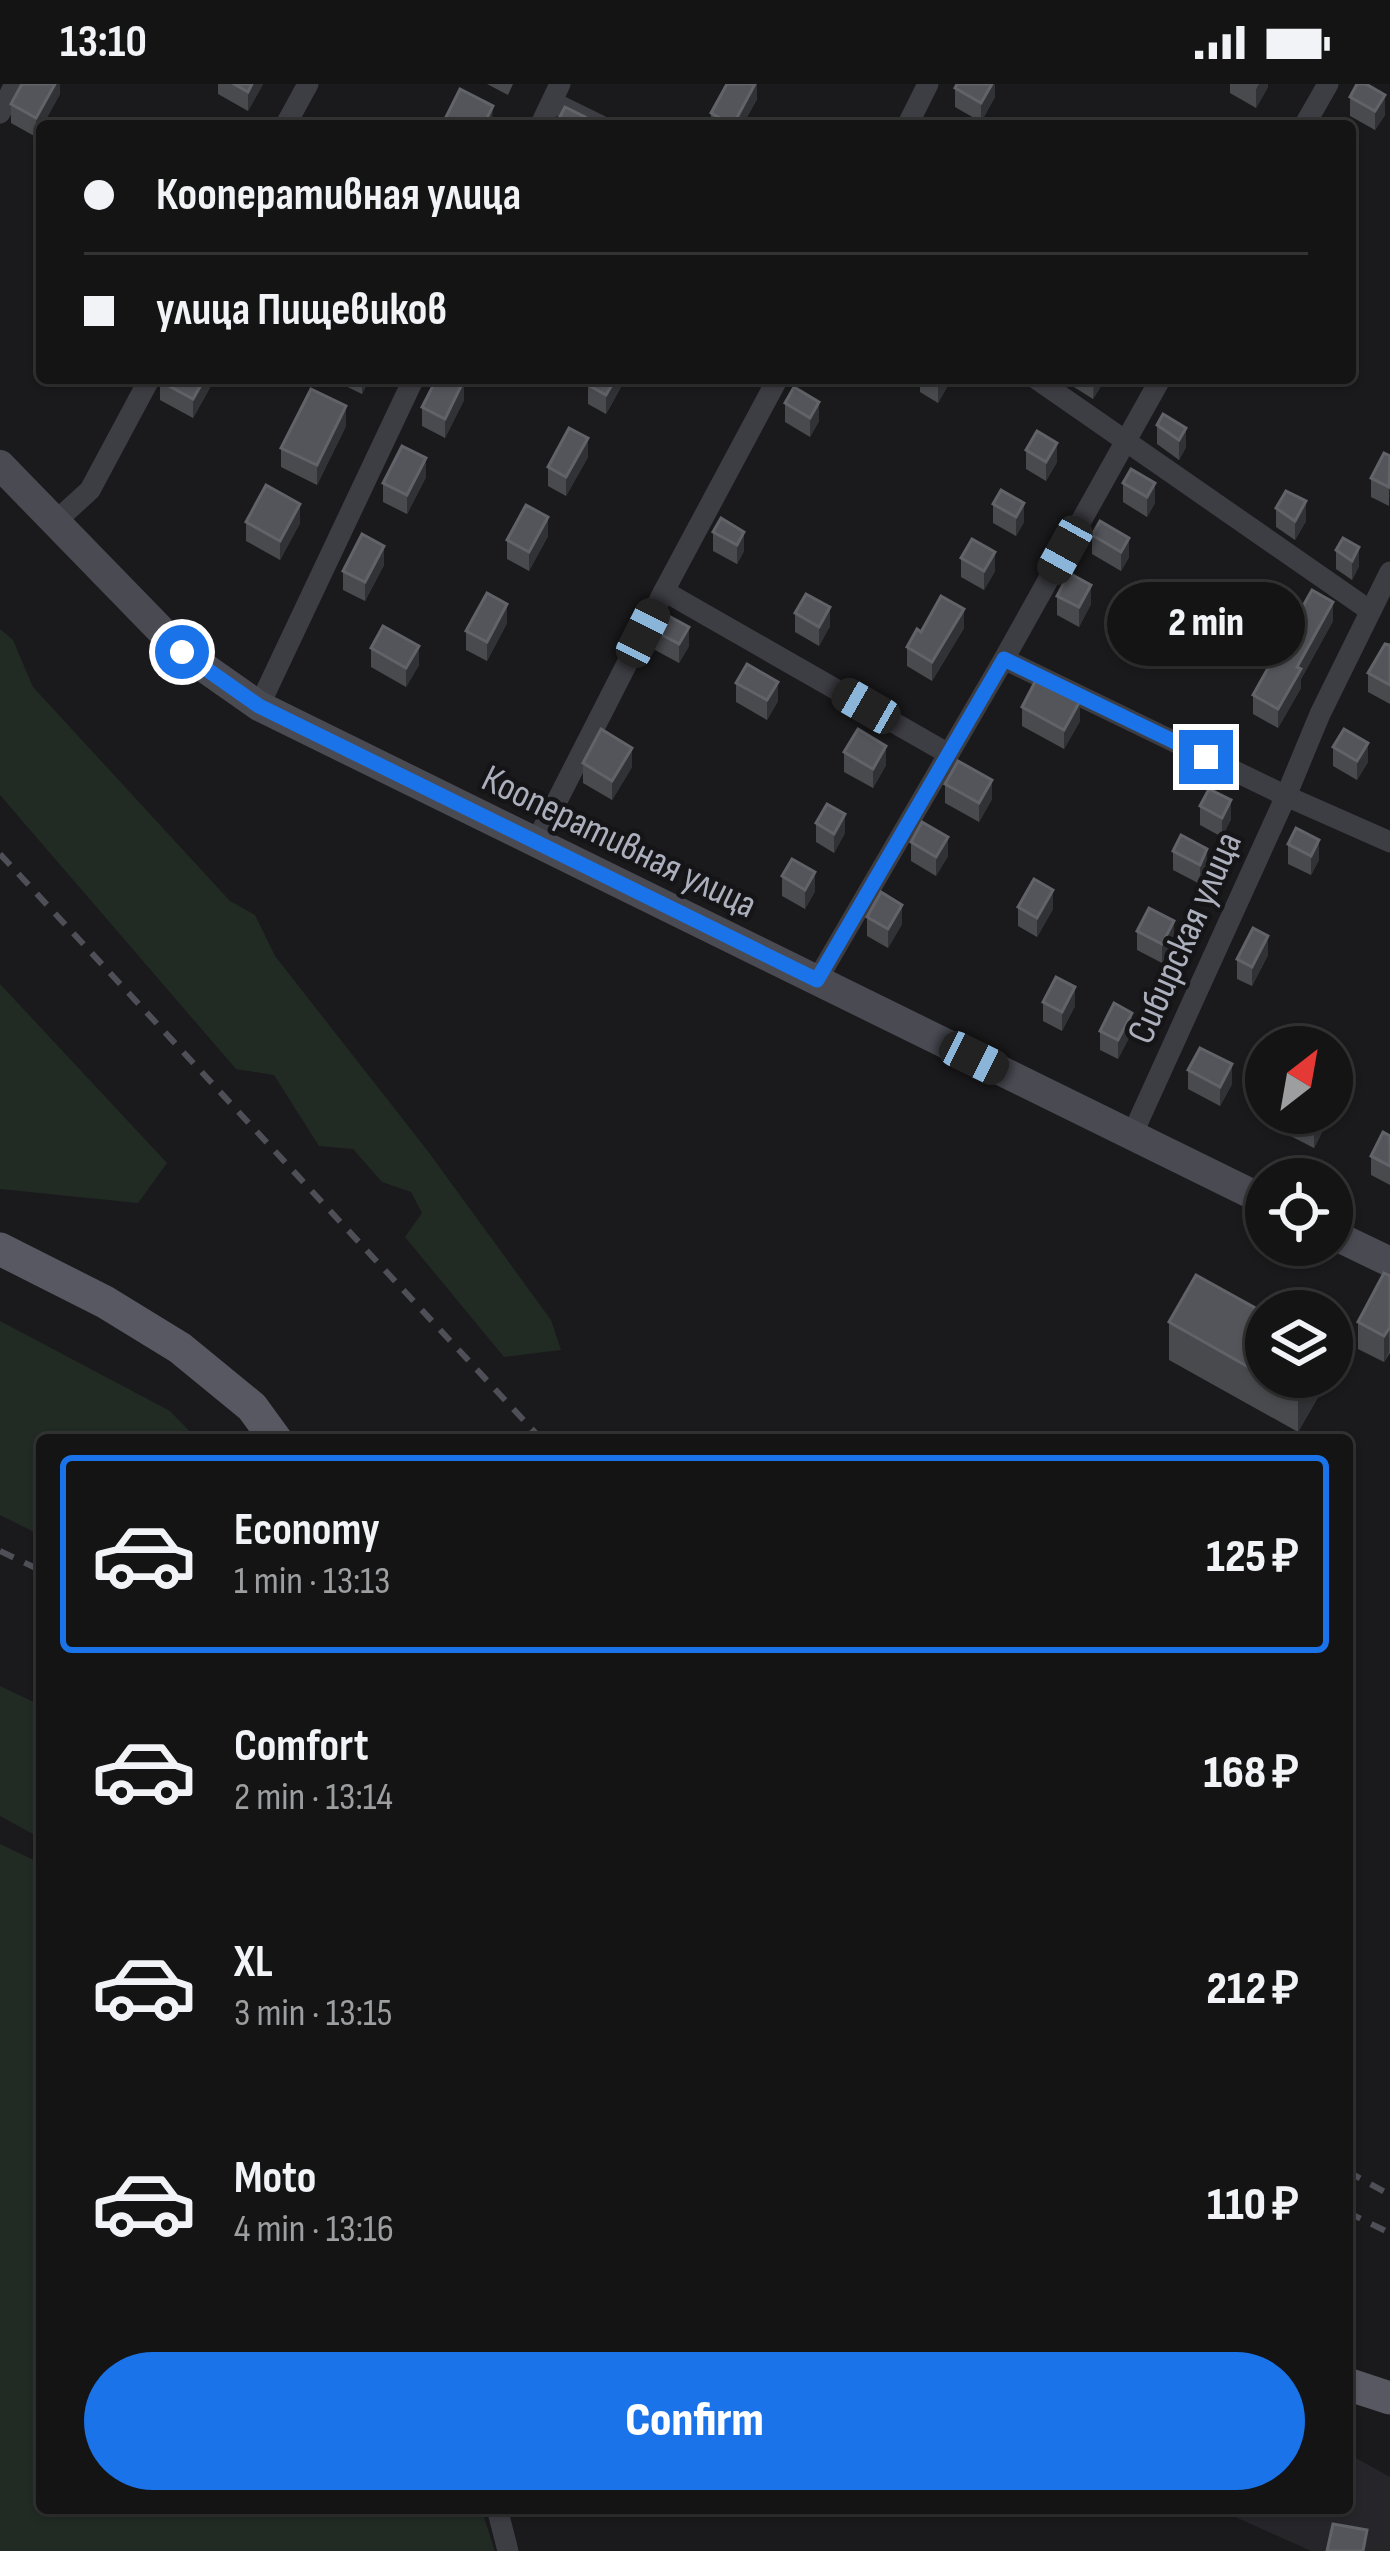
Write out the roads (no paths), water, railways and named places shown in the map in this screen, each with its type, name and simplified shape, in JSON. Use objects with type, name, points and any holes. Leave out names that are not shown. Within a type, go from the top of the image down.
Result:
[{"type":"main road","name":"Кооперативная улица","points":[[0,465],[182,652],[259,706],[1245,1191]]},
{"type":"main road","points":[[1353,1244],[1390,1262]]},
{"type":"main road","points":[[0,1250],[105,1302],[180,1348],[252,1407],[272,1434]]},
{"type":"main road","points":[[1353,2386],[1390,2398]]},
{"type":"street","points":[[0,113],[15,84]]},
{"type":"street","points":[[288,120],[308,84]]},
{"type":"street","points":[[910,120],[928,84]]},
{"type":"street","points":[[1307,120],[1328,84]]},
{"type":"street","points":[[543,120],[556,93],[593,120]]},
{"type":"street","points":[[56,520],[90,490],[147,384]]},
{"type":"street","points":[[259,706],[411,384]]},
{"type":"street","points":[[536,842],[775,384]]},
{"type":"street","points":[[1044,384],[1369,610]]},
{"type":"street","points":[[817,980],[1158,384]]},
{"type":"street","name":"Сибирская улица","points":[[1132,1136],[1320,714],[1390,572]]},
{"type":"street","points":[[664,591],[947,753]]},
{"type":"street","points":[[1004,659],[1390,842]]},
{"type":"street","points":[[499,2514],[508,2551]]},
{"type":"railway","points":[[0,854],[536,1434]]},
{"type":"railway","points":[[0,1551],[36,1568]]},
{"type":"railway","points":[[1353,2174],[1390,2195]]},
{"type":"railway","points":[[1353,2215],[1390,2233]]}]
